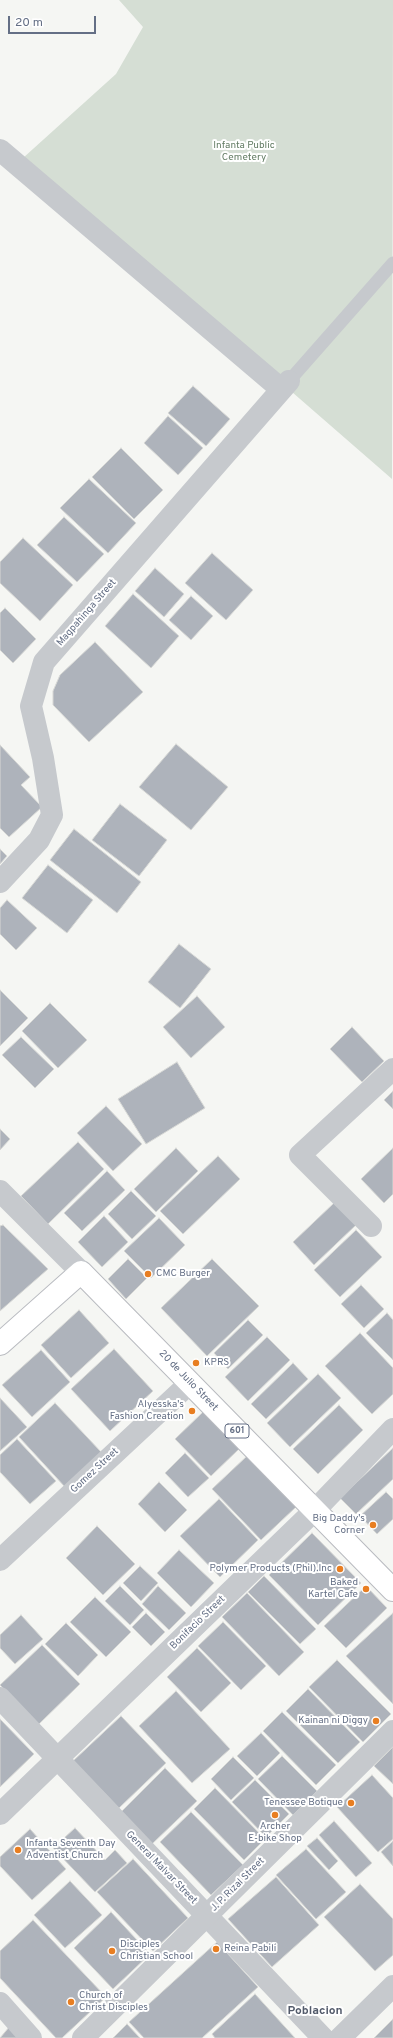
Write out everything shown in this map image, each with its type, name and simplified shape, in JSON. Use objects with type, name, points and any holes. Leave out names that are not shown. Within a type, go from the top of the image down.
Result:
[{"type":"main road","points":[[0,1344],[81,1272]]},
{"type":"main road","name":"20 de Julio Street","points":[[81,1272],[393,1590]]},
{"type":"street","points":[[0,150],[285,385]]},
{"type":"street","name":"Magpahinga Street","points":[[0,882],[39,840],[52,815],[43,758],[31,706],[44,662],[285,385]]},
{"type":"street","points":[[371,1226],[300,1155],[393,1070]]},
{"type":"street","name":"20 de Julio Street","points":[[0,1191],[81,1272]]},
{"type":"street","name":"Gomez Street","points":[[0,1560],[190,1382]]},
{"type":"street","name":"Bonifacio Street","points":[[0,1814],[315,1510],[393,1429]]},
{"type":"street","name":"General Malvar Street","points":[[0,1698],[323,2038]]},
{"type":"street","name":"J. P. Rizal Street","points":[[83,2038],[393,1731]]},
{"type":"street","points":[[340,2038],[393,1986]]},
{"type":"street","points":[[0,2003],[31,2038]]},
{"type":"lane","points":[[285,385],[393,263]]},
{"type":"green space","name":"Infanta Public Cemetery","points":[[119,0],[393,0],[392,479],[23,158],[116,74],[143,27]]},
{"type":"building","points":[[193,386],[230,419],[206,446],[168,413]]},
{"type":"building","points":[[168,416],[203,448],[178,475],[144,443]]},
{"type":"building","points":[[121,448],[163,490],[134,519],[92,477]]},
{"type":"building","points":[[89,479],[136,523],[108,553],[60,508]]},
{"type":"building","points":[[64,517],[104,554],[77,582],[37,545]]},
{"type":"building","points":[[23,538],[73,585],[40,621],[0,583],[0,562]]},
{"type":"building","points":[[212,553],[253,590],[226,620],[185,583]]},
{"type":"building","points":[[155,568],[184,594],[164,617],[135,591]]},
{"type":"building","points":[[133,594],[179,636],[151,668],[105,626]]},
{"type":"building","points":[[191,596],[213,616],[191,640],[169,620]]},
{"type":"building","points":[[5,608],[36,639],[13,663],[0,650],[0,613]]},
{"type":"building","points":[[95,642],[143,692],[89,742],[53,705],[53,691],[60,675]]},
{"type":"building","points":[[176,744],[228,787],[191,830],[139,787]]},
{"type":"building","points":[[0,745],[30,777],[21,785],[42,807],[9,837],[0,828]]},
{"type":"building","points":[[120,804],[167,840],[139,876],[92,840]]},
{"type":"building","points":[[74,829],[141,882],[117,913],[50,860]]},
{"type":"building","points":[[0,849],[7,856],[0,864]]},
{"type":"building","points":[[48,865],[93,900],[67,933],[22,898]]},
{"type":"building","points":[[7,900],[37,928],[16,950],[0,934],[0,908]]},
{"type":"building","points":[[179,944],[211,969],[180,1008],[148,982]]},
{"type":"building","points":[[0,990],[28,1018],[0,1046]]},
{"type":"building","points":[[197,996],[225,1027],[191,1058],[163,1027]]},
{"type":"building","points":[[50,1003],[87,1040],[58,1068],[22,1031]]},
{"type":"building","points":[[352,1027],[384,1061],[362,1082],[330,1049]]},
{"type":"building","points":[[21,1037],[54,1069],[35,1088],[2,1055]]},
{"type":"building","points":[[177,1062],[205,1108],[146,1144],[118,1099]]},
{"type":"building","points":[[393,1091],[393,1109],[384,1100]]},
{"type":"building","points":[[106,1106],[142,1144],[113,1171],[77,1133]]},
{"type":"building","points":[[0,1129],[10,1139],[0,1150]]},
{"type":"building","points":[[78,1142],[104,1169],[48,1224],[21,1196]]},
{"type":"building","points":[[176,1148],[198,1171],[156,1212],[134,1189]]},
{"type":"building","points":[[393,1148],[393,1194],[384,1203],[361,1179]]},
{"type":"building","points":[[218,1156],[240,1179],[183,1234],[160,1211]]},
{"type":"building","points":[[107,1171],[125,1190],[82,1231],[64,1213]]},
{"type":"building","points":[[131,1191],[156,1216],[132,1239],[108,1214]]},
{"type":"building","points":[[334,1203],[356,1225],[314,1265],[293,1242]]},
{"type":"building","points":[[104,1216],[128,1242],[102,1267],[78,1242]]},
{"type":"building","points":[[159,1218],[185,1245],[151,1278],[124,1251]]},
{"type":"building","points":[[3,1225],[48,1269],[0,1311],[0,1226]]},
{"type":"building","points":[[356,1230],[382,1257],[340,1297],[314,1270]]},
{"type":"building","points":[[128,1259],[147,1278],[126,1299],[108,1279]]},
{"type":"building","points":[[212,1259],[259,1306],[207,1356],[161,1308]]},
{"type":"building","points":[[361,1285],[384,1309],[364,1328],[341,1304]]},
{"type":"building","points":[[79,1310],[109,1343],[71,1378],[41,1345]]},
{"type":"building","points":[[387,1313],[393,1320],[393,1360],[366,1333]]},
{"type":"building","points":[[248,1320],[263,1335],[228,1369],[214,1353]]},
{"type":"building","points":[[360,1333],[393,1368],[393,1394],[372,1414],[325,1366]]},
{"type":"building","points":[[267,1337],[290,1360],[248,1401],[225,1377]]},
{"type":"building","points":[[114,1349],[153,1391],[110,1431],[71,1389]]},
{"type":"building","points":[[41,1350],[70,1382],[32,1417],[2,1385]]},
{"type":"building","points":[[293,1363],[308,1379],[266,1419],[251,1404]]},
{"type":"building","points":[[318,1374],[341,1398],[290,1447],[267,1423]]},
{"type":"building","points":[[0,1398],[27,1427],[0,1451]]},
{"type":"building","points":[[55,1403],[102,1453],[65,1487],[19,1437]]},
{"type":"building","points":[[339,1405],[363,1430],[318,1474],[293,1449]]},
{"type":"building","points":[[203,1412],[239,1449],[211,1476],[175,1439]]},
{"type":"building","points":[[17,1439],[56,1481],[30,1504],[0,1472],[0,1455]]},
{"type":"building","points":[[393,1448],[393,1479],[356,1514],[340,1498]]},
{"type":"building","points":[[185,1453],[209,1478],[188,1497],[165,1473]]},
{"type":"building","points":[[247,1456],[296,1507],[261,1540],[212,1489]]},
{"type":"building","points":[[159,1482],[187,1510],[165,1532],[138,1504]]},
{"type":"building","points":[[386,1492],[393,1499],[393,1519],[377,1534],[360,1516]]},
{"type":"building","points":[[219,1499],[258,1540],[220,1577],[180,1536]]},
{"type":"building","points":[[97,1526],[135,1564],[103,1595],[66,1558]]},
{"type":"building","points":[[312,1533],[361,1583],[318,1625],[269,1575]]},
{"type":"building","points":[[179,1550],[214,1583],[191,1607],[157,1573]]},
{"type":"building","points":[[140,1566],[158,1583],[141,1601],[123,1583]]},
{"type":"building","points":[[264,1576],[316,1629],[300,1644],[248,1592]]},
{"type":"building","points":[[120,1586],[144,1610],[130,1625],[105,1601]]},
{"type":"building","points":[[158,1586],[186,1613],[169,1630],[142,1604]]},
{"type":"building","points":[[366,1586],[387,1608],[346,1648],[324,1626]]},
{"type":"building","points":[[247,1593],[304,1652],[279,1676],[222,1617]]},
{"type":"building","points":[[95,1597],[131,1632],[106,1657],[70,1622]]},
{"type":"building","points":[[146,1613],[165,1632],[151,1646],[132,1627]]},
{"type":"building","points":[[393,1613],[393,1704],[346,1656]]},
{"type":"building","points":[[21,1615],[43,1639],[15,1664],[0,1648],[0,1635]]},
{"type":"building","points":[[223,1622],[266,1666],[241,1690],[198,1646]]},
{"type":"building","points":[[66,1623],[98,1655],[78,1676],[45,1644]]},
{"type":"building","points":[[42,1645],[80,1684],[39,1724],[0,1685]]},
{"type":"building","points":[[197,1648],[231,1683],[201,1712],[167,1677]]},
{"type":"building","points":[[337,1660],[391,1714],[363,1742],[309,1687]]},
{"type":"building","points":[[308,1689],[360,1742],[338,1763],[286,1711]]},
{"type":"building","points":[[176,1691],[230,1749],[192,1783],[139,1726]]},
{"type":"building","points":[[282,1712],[336,1765],[316,1785],[263,1731]]},
{"type":"building","points":[[121,1716],[166,1763],[119,1808],[73,1761]]},
{"type":"building","points":[[0,1719],[34,1754],[0,1787]]},
{"type":"building","points":[[261,1733],[280,1753],[257,1776],[237,1756]]},
{"type":"building","points":[[393,1747],[393,1784],[374,1766]]},
{"type":"building","points":[[282,1756],[317,1791],[293,1815],[258,1779]]},
{"type":"building","points":[[233,1757],[254,1778],[231,1800],[211,1779]]},
{"type":"building","points":[[165,1768],[197,1801],[152,1844],[121,1812]]},
{"type":"building","points":[[372,1775],[393,1798],[393,1839],[378,1852],[337,1807]]},
{"type":"building","points":[[255,1780],[289,1814],[266,1837],[232,1802]]},
{"type":"building","points":[[215,1788],[265,1839],[244,1860],[194,1809]]},
{"type":"building","points":[[191,1812],[243,1865],[211,1895],[160,1842]]},
{"type":"building","points":[[334,1821],[372,1863],[356,1877],[319,1835]]},
{"type":"building","points":[[75,1828],[105,1860],[115,1850],[127,1863],[95,1892],[53,1848]]},
{"type":"building","points":[[30,1829],[66,1869],[32,1900],[0,1866],[0,1857]]},
{"type":"building","points":[[317,1838],[338,1861],[329,1870],[307,1846]]},
{"type":"building","points":[[393,1841],[393,1866],[381,1852]]},
{"type":"building","points":[[306,1849],[346,1892],[316,1919],[276,1875]]},
{"type":"building","points":[[133,1859],[188,1918],[153,1951],[97,1892]]},
{"type":"building","points":[[276,1877],[319,1925],[272,1967],[228,1919]]},
{"type":"building","points":[[70,1881],[102,1915],[65,1948],[34,1915]]},
{"type":"building","points":[[360,1884],[393,1919],[393,1955],[375,1971],[324,1917]]},
{"type":"building","name":"Disciples Christian School","points":[[111,1912],[150,1954],[113,1989],[74,1948]]},
{"type":"building","points":[[33,1920],[106,1997],[62,2038],[56,2038],[0,1978],[0,1951]]},
{"type":"building","points":[[217,1942],[258,1987],[202,2038],[144,2038],[129,2022]]},
{"type":"building","points":[[255,1994],[295,2038],[215,2038],[212,2034]]},
{"type":"building","points":[[393,2019],[393,2038],[374,2038]]},
{"type":"building","points":[[127,2024],[140,2038],[113,2038]]},
{"type":"building","points":[[10,2026],[22,2038],[0,2038]]},
{"type":"place","name":"CMC Burger","points":[[148,1274]]},
{"type":"place","name":"KPRS","points":[[196,1363]]},
{"type":"place","name":"Alyesska's Fashion Creation","points":[[192,1411]]},
{"type":"place","name":"Big Daddy's Corner","points":[[373,1525]]},
{"type":"place","name":"Polymer Products (Phil).Inc","points":[[340,1569]]},
{"type":"place","name":"Baked Kartel Cafe","points":[[366,1589]]},
{"type":"place","name":"Kainan ni Diggy","points":[[376,1721]]},
{"type":"place","name":"Tenessee Botique","points":[[351,1803]]},
{"type":"place","name":"Archer E-bike Shop","points":[[275,1815]]},
{"type":"place","name":"Infanta Seventh Day Adventist Church","points":[[18,1850]]},
{"type":"place","name":"Reina Pabili","points":[[216,1949]]},
{"type":"place","name":"Disciples Christian School","points":[[112,1951]]},
{"type":"place","name":"Church of Christ Disciples","points":[[71,2002]]},
{"type":"district","name":"Poblacion","points":[[315,2012]]}]
